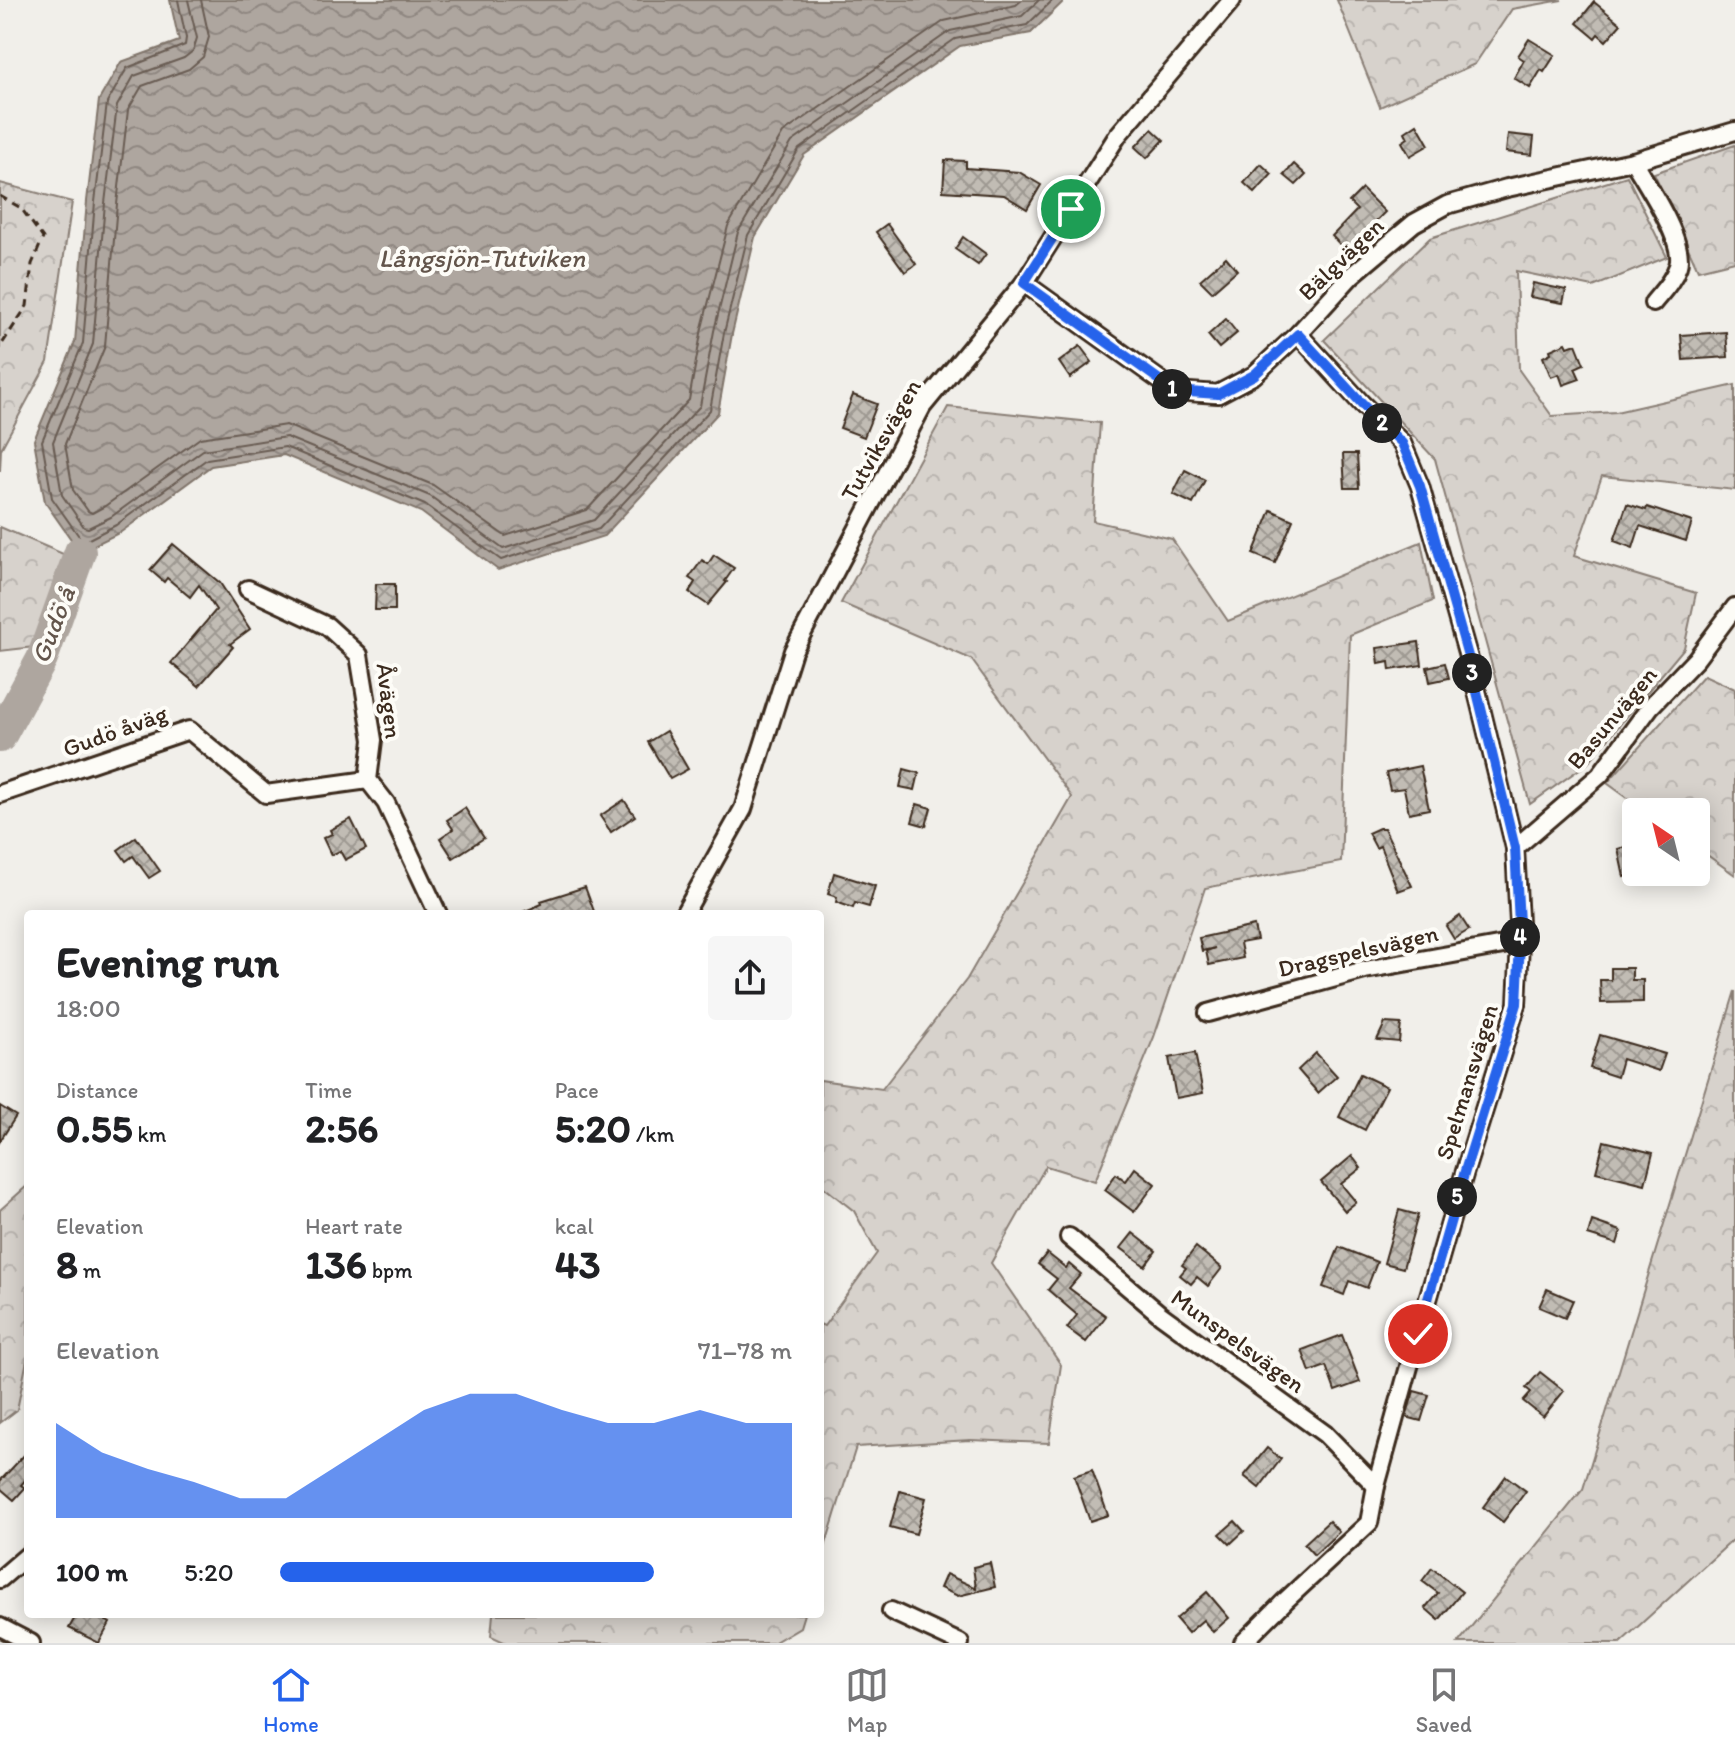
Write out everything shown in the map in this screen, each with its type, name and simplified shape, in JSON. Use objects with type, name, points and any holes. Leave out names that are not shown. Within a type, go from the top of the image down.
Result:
[{"type":"street","name":"Tutviksvägen","points":[[686,910],[743,809],[793,651],[922,407],[1024,283],[1118,135],[1232,0]]},
{"type":"street","name":"Bälgvägen","points":[[1024,283],[1175,391],[1218,394],[1254,375],[1298,334],[1351,276],[1414,223],[1447,205],[1507,188],[1633,161],[1735,131]]},
{"type":"street","points":[[1633,161],[1670,223],[1680,262],[1670,282],[1653,303]]},
{"type":"street","name":"Spelmansvägen","points":[[1243,1643],[1369,1523],[1376,1486],[1460,1185],[1517,1004],[1520,942],[1515,848],[1470,663],[1414,471],[1402,443],[1298,334]]},
{"type":"street","name":"Åvägen","points":[[248,589],[327,626],[359,655],[373,740],[368,780]]},
{"type":"street","name":"Basunvägen","points":[[1515,848],[1600,775],[1650,707],[1696,659],[1735,607]]},
{"type":"street","name":"Gudö åväg","points":[[0,794],[189,730],[266,794],[368,780]]},
{"type":"street","points":[[368,780],[386,803],[436,910]]},
{"type":"street","name":"Dragspelsvägen","points":[[1208,1013],[1365,970],[1520,942]]},
{"type":"street","name":"Munspelsvägen","points":[[1069,1237],[1161,1315],[1325,1434],[1376,1486]]},
{"type":"street","points":[[0,1579],[24,1558]]},
{"type":"street","points":[[891,1611],[960,1643]]},
{"type":"street","points":[[0,1627],[31,1643]]},
{"type":"path","points":[[0,196],[21,208],[43,238],[32,264],[27,306],[0,347]]},
{"type":"green space","points":[[1337,0],[1562,0],[1512,9],[1475,64],[1380,107]]},
{"type":"green space","points":[[1735,145],[1735,261],[1698,270],[1654,173]]},
{"type":"green space","points":[[1627,176],[1667,257],[1593,287],[1516,271],[1519,370],[1552,416],[1616,412],[1735,385],[1735,490],[1602,476],[1574,556],[1696,593],[1684,648],[1588,763],[1530,804],[1435,459],[1324,340],[1430,238]]},
{"type":"green space","points":[[0,183],[72,202],[48,362],[1,449],[0,471]]},
{"type":"green space","points":[[948,407],[1100,423],[1093,521],[1172,539],[1228,621],[1421,542],[1433,601],[1350,635],[1341,862],[1205,888],[1154,1037],[1095,1181],[1046,1166],[991,1263],[1061,1365],[1049,1443],[970,1440],[856,1447],[824,1550],[824,1326],[877,1253],[854,1211],[824,1187],[824,1081],[882,1089],[967,979],[1072,797],[971,659],[841,603]]},
{"type":"green space","points":[[0,527],[68,556],[34,647],[0,651]]},
{"type":"green space","points":[[1704,675],[1735,689],[1735,875],[1710,857],[1710,798],[1628,798],[1607,783]]},
{"type":"green space","points":[[1735,991],[1735,1538],[1620,1643],[1458,1643],[1583,1489]]},
{"type":"green space","points":[[24,1189],[24,1375],[17,1410],[0,1423],[0,1210]]},
{"type":"green space","points":[[493,1618],[803,1618],[800,1627],[773,1643],[506,1643],[491,1636]]},
{"type":"water","name":"Långsjön-Tutviken","points":[[170,0],[1065,0],[1031,33],[960,46],[804,155],[755,237],[732,334],[718,413],[604,536],[498,570],[421,512],[284,455],[211,466],[121,532],[80,552],[45,502],[34,440],[75,342],[99,100],[121,62],[179,41]]},
{"type":"building","points":[[1594,2],[1621,24],[1606,41],[1598,34],[1595,38],[1577,23]]},
{"type":"building","points":[[1529,39],[1555,55],[1530,88],[1514,78],[1524,60],[1518,56]]},
{"type":"building","points":[[1417,124],[1429,145],[1410,156],[1402,142],[1408,138],[1405,132]]},
{"type":"building","points":[[1152,129],[1164,140],[1147,158],[1135,147]]},
{"type":"building","points":[[1508,134],[1534,137],[1532,155],[1506,152]]},
{"type":"building","points":[[945,160],[966,161],[966,168],[1019,172],[1041,185],[1027,209],[1004,195],[943,191]]},
{"type":"building","points":[[1261,164],[1272,174],[1255,193],[1244,183]]},
{"type":"building","points":[[1294,164],[1306,175],[1296,185],[1284,175]]},
{"type":"building","points":[[1362,189],[1385,212],[1346,251],[1332,236],[1357,210],[1349,202]]},
{"type":"building","points":[[887,224],[916,264],[905,272],[876,232]]},
{"type":"building","points":[[963,237],[986,254],[978,265],[955,249]]},
{"type":"building","points":[[1226,257],[1237,270],[1212,292],[1200,280]]},
{"type":"building","points":[[1533,283],[1566,290],[1563,303],[1530,297]]},
{"type":"building","points":[[1226,319],[1237,333],[1219,348],[1208,335]]},
{"type":"building","points":[[1726,332],[1728,357],[1683,360],[1681,335]]},
{"type":"building","points":[[1566,343],[1568,347],[1576,344],[1584,364],[1575,368],[1580,379],[1563,385],[1559,374],[1551,377],[1543,357]]},
{"type":"building","points":[[1080,346],[1092,362],[1070,378],[1059,362]]},
{"type":"building","points":[[853,395],[877,404],[864,437],[840,428]]},
{"type":"building","points":[[1343,454],[1357,454],[1359,488],[1345,488]]},
{"type":"building","points":[[1185,470],[1205,480],[1193,504],[1173,494]]},
{"type":"building","points":[[1627,504],[1646,510],[1647,507],[1692,522],[1686,541],[1640,526],[1633,548],[1614,541]]},
{"type":"building","points":[[1271,510],[1293,520],[1275,563],[1253,554]]},
{"type":"building","points":[[173,544],[220,583],[250,629],[230,644],[233,647],[199,686],[171,663],[216,610],[199,585],[190,597],[167,578],[164,582],[150,570]]},
{"type":"building","points":[[714,555],[734,568],[708,605],[689,592],[695,582],[689,578],[702,560],[708,564]]},
{"type":"building","points":[[376,584],[395,584],[395,610],[375,610]]},
{"type":"building","points":[[1419,642],[1422,665],[1390,670],[1389,662],[1379,664],[1377,648]]},
{"type":"building","points":[[1445,663],[1449,678],[1430,682],[1427,667]]},
{"type":"building","points":[[666,731],[688,769],[670,779],[648,742]]},
{"type":"building","points":[[1420,766],[1429,809],[1409,813],[1404,788],[1390,790],[1386,773]]},
{"type":"building","points":[[904,769],[919,773],[915,790],[900,787]]},
{"type":"building","points":[[624,800],[635,816],[611,832],[600,816]]},
{"type":"building","points":[[917,804],[931,808],[926,826],[912,822]]},
{"type":"building","points":[[465,808],[484,838],[453,858],[440,838],[453,829],[447,820]]},
{"type":"building","points":[[351,819],[366,849],[345,860],[340,851],[331,855],[323,838],[332,834],[330,830]]},
{"type":"building","points":[[1384,828],[1412,886],[1398,891],[1380,846],[1376,848],[1368,833]]},
{"type":"building","points":[[136,837],[160,871],[149,878],[133,856],[126,861],[118,850]]},
{"type":"building","points":[[834,873],[875,886],[869,907],[855,903],[853,908],[836,902],[837,897],[828,894]]},
{"type":"building","points":[[585,887],[594,910],[528,910],[542,904],[541,901]]},
{"type":"building","points":[[1460,916],[1469,930],[1454,939],[1446,926]]},
{"type":"building","points":[[1254,926],[1257,940],[1240,943],[1243,958],[1209,965],[1206,951],[1215,948],[1202,951],[1199,938]]},
{"type":"building","points":[[1611,968],[1632,968],[1632,980],[1643,980],[1643,1002],[1601,1003],[1600,980],[1611,980]]},
{"type":"building","points":[[1385,1023],[1401,1024],[1399,1042],[1377,1040]]},
{"type":"building","points":[[1600,1035],[1665,1054],[1659,1071],[1622,1059],[1617,1077],[1590,1068]]},
{"type":"building","points":[[1195,1053],[1203,1093],[1176,1098],[1169,1058]]},
{"type":"building","points":[[1316,1053],[1337,1076],[1318,1093],[1298,1070]]},
{"type":"building","points":[[1360,1074],[1387,1087],[1365,1130],[1339,1117]]},
{"type":"building","points":[[0,1106],[16,1116],[0,1141]]},
{"type":"building","points":[[1604,1141],[1653,1153],[1645,1184],[1596,1172]]},
{"type":"building","points":[[1352,1156],[1361,1168],[1341,1184],[1356,1202],[1345,1211],[1321,1182]]},
{"type":"building","points":[[1135,1168],[1155,1184],[1134,1212],[1105,1190],[1116,1174],[1126,1181]]},
{"type":"building","points":[[1399,1210],[1418,1215],[1403,1268],[1384,1263]]},
{"type":"building","points":[[1592,1221],[1621,1231],[1617,1244],[1588,1235]]},
{"type":"building","points":[[1133,1233],[1156,1251],[1145,1266],[1121,1248]]},
{"type":"building","points":[[1196,1247],[1222,1268],[1208,1286],[1197,1277],[1191,1284],[1180,1275],[1186,1268],[1182,1265]]},
{"type":"building","points":[[1339,1247],[1377,1262],[1367,1288],[1349,1281],[1344,1295],[1323,1287]]},
{"type":"building","points":[[1047,1253],[1066,1268],[1069,1264],[1081,1274],[1069,1288],[1106,1316],[1086,1342],[1067,1328],[1077,1315],[1048,1290],[1057,1279],[1038,1264]]},
{"type":"building","points":[[1547,1289],[1573,1300],[1565,1318],[1539,1307]]},
{"type":"building","points":[[1342,1335],[1360,1382],[1335,1391],[1326,1366],[1310,1372],[1302,1350]]},
{"type":"building","points":[[1540,1372],[1564,1391],[1543,1417],[1523,1401],[1531,1392],[1526,1388]]},
{"type":"building","points":[[1414,1391],[1429,1395],[1421,1421],[1406,1417]]},
{"type":"building","points":[[1267,1448],[1281,1459],[1259,1488],[1244,1476]]},
{"type":"building","points":[[24,1455],[24,1482],[21,1485],[24,1489],[14,1500],[0,1488],[0,1481]]},
{"type":"building","points":[[1092,1470],[1108,1515],[1090,1521],[1074,1476]]},
{"type":"building","points":[[1506,1476],[1526,1491],[1503,1522],[1483,1507]]},
{"type":"building","points":[[900,1491],[926,1498],[916,1534],[890,1527]]},
{"type":"building","points":[[1235,1521],[1244,1531],[1230,1544],[1220,1534]]},
{"type":"building","points":[[1329,1521],[1339,1532],[1314,1555],[1304,1544]]},
{"type":"building","points":[[990,1563],[995,1587],[958,1596],[940,1588],[946,1574],[976,1588],[973,1567]]},
{"type":"building","points":[[1432,1568],[1462,1592],[1439,1620],[1425,1608],[1438,1593],[1422,1581]]},
{"type":"building","points":[[1207,1592],[1229,1618],[1213,1632],[1203,1620],[1188,1633],[1176,1619]]},
{"type":"building","points":[[75,1618],[101,1618],[110,1623],[99,1643],[69,1628]]},
{"type":"waterway","name":"Gudö å","points":[[0,737],[42,659],[80,552]]},
{"type":"route","points":[[1071,209],[1024,283],[1175,391],[1218,394],[1254,375],[1298,334],[1402,443],[1420,486],[1470,663],[1515,848],[1520,942],[1517,1004],[1418,1334]]}]
